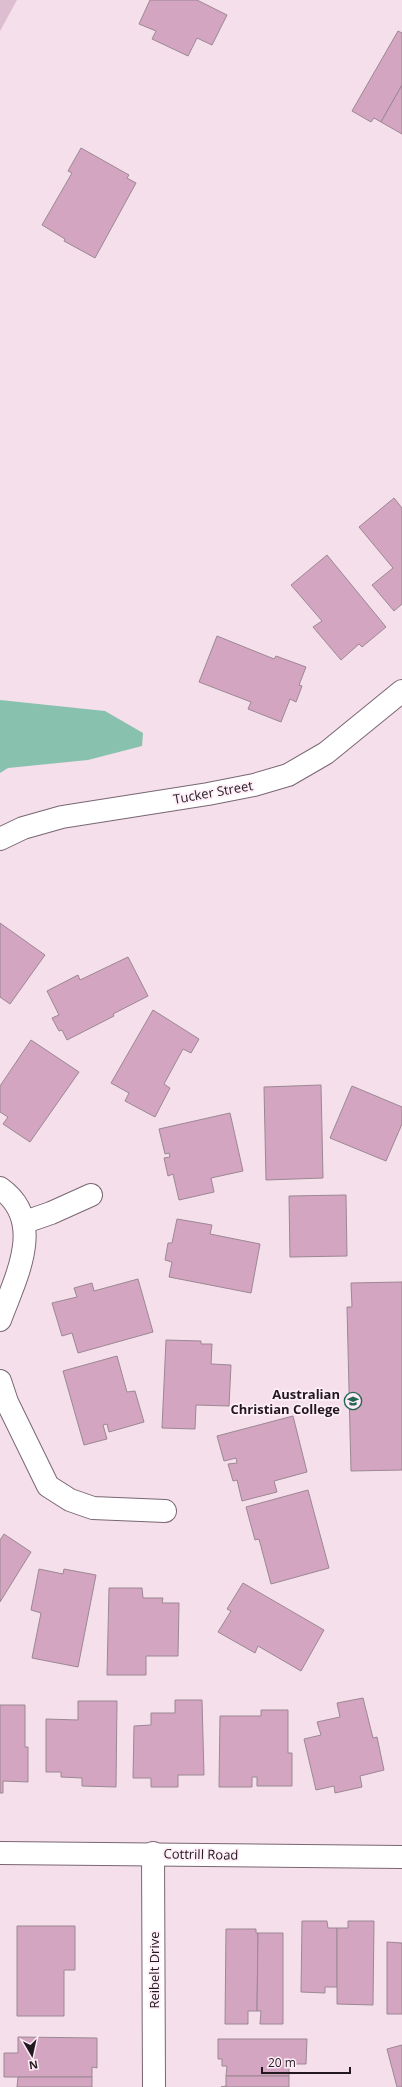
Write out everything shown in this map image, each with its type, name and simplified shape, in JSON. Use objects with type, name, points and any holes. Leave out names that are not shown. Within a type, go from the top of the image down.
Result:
[{"type":"street","name":"Tucker Street","points":[[0,839],[22,828],[62,817],[223,791],[254,785],[288,775],[326,754],[402,691]]},
{"type":"street","points":[[0,1188],[18,1206],[25,1222],[25,1247],[0,1320]]},
{"type":"street","points":[[25,1222],[51,1213],[91,1195]]},
{"type":"street","points":[[0,1382],[7,1402],[48,1486],[70,1500],[93,1508],[165,1511]]},
{"type":"street","name":"Cottrill Road","points":[[0,1852],[402,1857]]},
{"type":"street","name":"Reibelt Drive","points":[[153,1853],[154,2087]]},
{"type":"shaded area","points":[[0,0],[17,0],[0,31]]},
{"type":"shaded area","points":[[0,700],[105,711],[143,733],[142,746],[88,760],[8,768],[0,773]]},
{"type":"building","points":[[150,0],[197,0],[227,15],[212,45],[197,38],[188,56],[152,39],[156,31],[139,24]]},
{"type":"building","points":[[398,31],[402,33],[402,85],[381,122],[374,118],[371,122],[352,111]]},
{"type":"building","points":[[402,85],[402,134],[381,122]]},
{"type":"building","points":[[81,148],[129,175],[127,178],[136,183],[95,258],[64,241],[65,239],[42,225],[72,173],[68,171]]},
{"type":"building","points":[[394,498],[402,508],[402,604],[394,611],[372,585],[393,568],[359,527]]},
{"type":"building","points":[[327,555],[386,627],[362,647],[359,644],[341,660],[313,627],[322,621],[291,585]]},
{"type":"building","points":[[217,636],[274,659],[276,656],[306,667],[299,685],[302,686],[296,702],[290,699],[281,722],[248,709],[251,702],[199,682]]},
{"type":"building","points":[[0,923],[45,955],[10,1004],[0,997]]},
{"type":"building","points":[[128,957],[148,996],[113,1014],[114,1016],[67,1040],[62,1030],[59,1031],[52,1018],[59,1015],[47,991],[78,975],[80,980]]},
{"type":"building","points":[[153,1010],[199,1039],[191,1053],[183,1049],[164,1084],[170,1088],[155,1117],[125,1101],[129,1093],[111,1083]]},
{"type":"building","points":[[31,1040],[79,1072],[30,1142],[3,1124],[8,1117],[0,1112],[0,1086]]},
{"type":"building","points":[[321,1085],[323,1178],[266,1180],[264,1087]]},
{"type":"building","points":[[352,1086],[402,1107],[402,1124],[386,1161],[330,1138]]},
{"type":"building","points":[[230,1113],[243,1171],[211,1178],[214,1192],[179,1200],[173,1174],[168,1176],[164,1158],[170,1157],[169,1153],[165,1154],[159,1129]]},
{"type":"building","points":[[346,1195],[347,1256],[290,1257],[289,1196]]},
{"type":"building","points":[[177,1219],[212,1225],[210,1234],[260,1244],[251,1293],[169,1277],[172,1262],[165,1260],[168,1243],[172,1243]]},
{"type":"building","points":[[138,1279],[153,1332],[78,1353],[72,1333],[62,1336],[52,1303],[77,1297],[74,1288],[92,1283],[94,1291]]},
{"type":"building","points":[[402,1282],[402,1470],[351,1471],[347,1307],[352,1307],[351,1283]]},
{"type":"building","points":[[166,1340],[201,1341],[201,1344],[212,1344],[211,1364],[231,1365],[229,1406],[196,1405],[195,1429],[162,1428]]},
{"type":"building","points":[[117,1356],[127,1392],[135,1391],[144,1422],[109,1432],[107,1424],[103,1425],[107,1439],[84,1445],[63,1371]]},
{"type":"building","points":[[293,1416],[307,1472],[274,1481],[277,1492],[242,1501],[237,1480],[233,1481],[228,1464],[237,1463],[236,1458],[224,1461],[217,1436]]},
{"type":"building","points":[[308,1490],[329,1568],[271,1584],[259,1539],[255,1540],[246,1507]]},
{"type":"building","points":[[4,1534],[31,1552],[0,1602],[0,1540]]},
{"type":"building","points":[[39,1569],[63,1574],[64,1569],[96,1575],[78,1667],[32,1658],[41,1613],[31,1610]]},
{"type":"building","points":[[243,1583],[324,1630],[301,1671],[258,1646],[255,1653],[218,1632],[231,1611],[227,1609]]},
{"type":"building","points":[[109,1588],[142,1588],[143,1598],[163,1598],[162,1603],[179,1603],[178,1656],[146,1656],[146,1675],[107,1675]]},
{"type":"building","points":[[363,1698],[373,1738],[377,1737],[384,1770],[360,1776],[362,1787],[335,1793],[334,1786],[316,1790],[304,1739],[321,1735],[317,1722],[340,1717],[337,1703]]},
{"type":"building","points":[[175,1700],[202,1700],[204,1775],[178,1775],[178,1787],[151,1787],[151,1778],[133,1778],[134,1726],[151,1725],[151,1713],[175,1713]]},
{"type":"building","points":[[78,1701],[117,1701],[116,1787],[82,1786],[82,1778],[61,1777],[61,1772],[46,1772],[46,1719],[78,1720]]},
{"type":"building","points":[[0,1705],[25,1705],[25,1747],[28,1747],[28,1782],[3,1781],[3,1793],[0,1793]]},
{"type":"building","points":[[261,1710],[288,1710],[288,1753],[292,1753],[292,1786],[257,1786],[257,1777],[252,1777],[252,1787],[219,1787],[220,1716],[261,1716]]},
{"type":"building","points":[[302,1921],[327,1921],[328,1928],[337,1928],[337,1987],[325,1987],[325,1993],[301,1992]]},
{"type":"building","points":[[348,1921],[374,1921],[373,2005],[337,2004],[337,1928],[348,1928]]},
{"type":"building","points":[[17,1926],[75,1926],[75,1970],[64,1970],[64,2016],[17,2016]]},
{"type":"building","points":[[226,1929],[256,1929],[256,1933],[258,1933],[257,2011],[248,2011],[248,2024],[225,2024]]},
{"type":"building","points":[[258,1933],[283,1933],[283,2024],[260,2024],[261,2011],[257,2011]]},
{"type":"building","points":[[387,1942],[402,1943],[402,2014],[387,2014]]},
{"type":"building","points":[[18,2037],[97,2038],[97,2068],[92,2067],[92,2077],[4,2077],[4,2053],[18,2053]]},
{"type":"building","points":[[218,2039],[307,2039],[306,2064],[289,2064],[289,2076],[226,2076],[227,2066],[222,2066],[222,2059],[218,2059]]},
{"type":"building","points":[[402,2045],[402,2087],[397,2087],[387,2049]]},
{"type":"building","points":[[226,2076],[289,2076],[289,2087],[221,2087],[226,2086]]},
{"type":"building","points":[[18,2077],[92,2077],[92,2087],[17,2087]]},
{"type":"place","name":"Australian Christian College","points":[[353,1401]]}]
